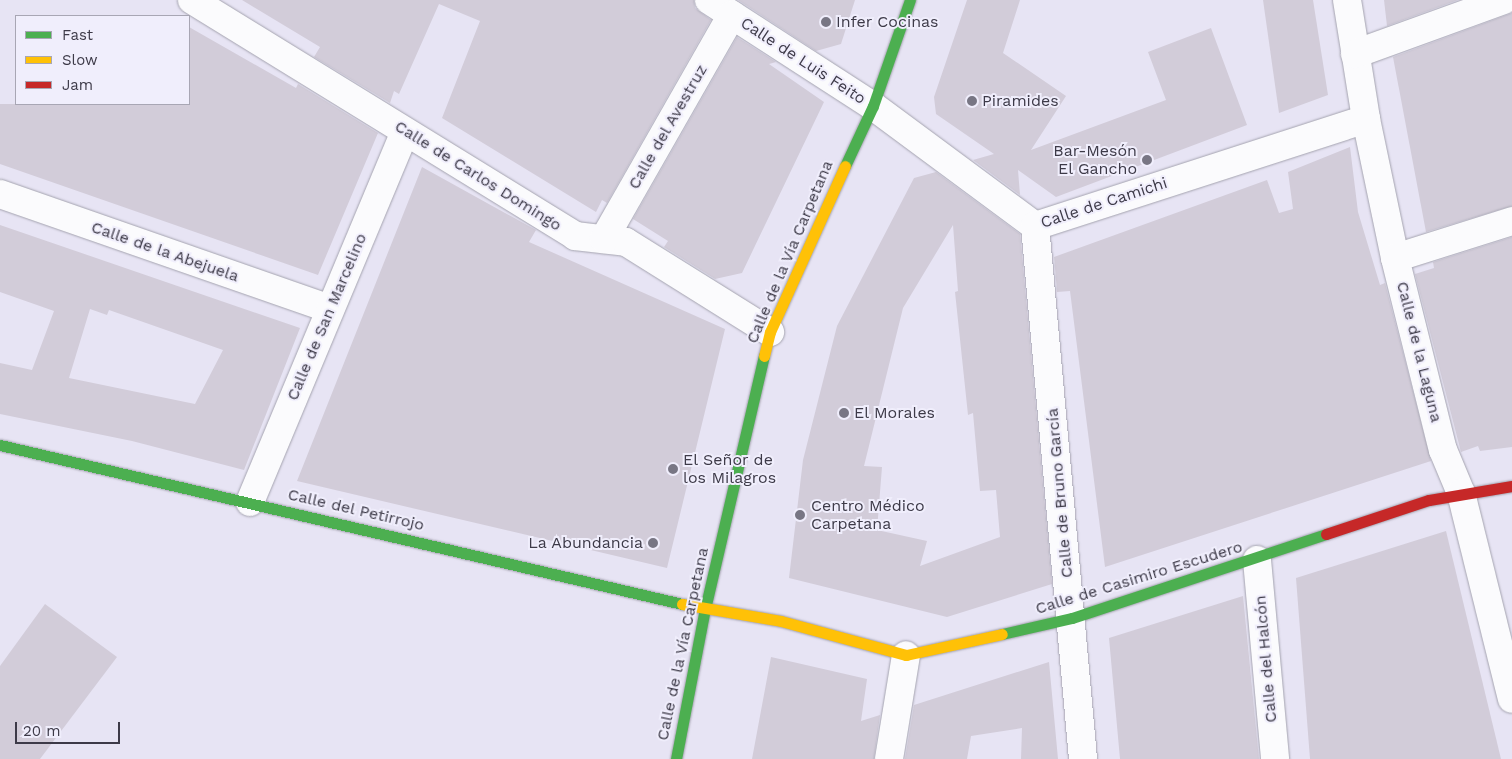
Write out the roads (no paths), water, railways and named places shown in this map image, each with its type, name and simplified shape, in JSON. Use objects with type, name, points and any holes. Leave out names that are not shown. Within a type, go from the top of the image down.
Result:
[{"type":"street","name":"Calle de Carlos Domingo","points":[[192,0],[575,236],[626,242],[770,332]]},
{"type":"street","name":"Calle de Luis Feito","points":[[709,0],[872,106]]},
{"type":"street","name":"Calle de la Vía Carpetana","points":[[676,759],[705,609],[770,332],[872,106],[910,0]]},
{"type":"street","name":"Calle de la Laguna","points":[[1347,0],[1366,119],[1395,258],[1443,450],[1461,493],[1512,699]]},
{"type":"street","points":[[1355,54],[1504,0]]},
{"type":"street","name":"Calle del Avestruz","points":[[604,239],[732,16]]},
{"type":"street","name":"Calle de Camichi","points":[[872,106],[1035,226],[1366,119]]},
{"type":"street","name":"Calle de San Marcelino","points":[[250,502],[405,132]]},
{"type":"street","name":"Calle de la Abejuela","points":[[0,194],[330,309]]},
{"type":"street","points":[[1395,258],[1512,221]]},
{"type":"street","name":"Calle de Bruno García","points":[[1035,226],[1072,618],[1083,759]]},
{"type":"street","name":"Calle del Petirrojo","points":[[0,445],[705,609]]},
{"type":"street","name":"Calle de Casimiro Escudero","points":[[705,609],[781,621],[906,655],[1072,618],[1257,560],[1429,500],[1461,493],[1512,486]]},
{"type":"street","name":"Calle del Halcón","points":[[1257,560],[1276,759]]},
{"type":"street","points":[[889,759],[906,655]]},
{"type":"place","name":"Infer Cocinas","points":[[826,22]]},
{"type":"place","name":"Piramides","points":[[972,101]]},
{"type":"place","name":"Bar-Mesón El Gancho","points":[[1147,160]]},
{"type":"place","name":"El Morales","points":[[844,413]]},
{"type":"place","name":"El Señor de los Milagros","points":[[673,469]]},
{"type":"place","name":"Centro Médico Carpetana","points":[[800,515]]},
{"type":"place","name":"La Abundancia","points":[[653,543]]}]
